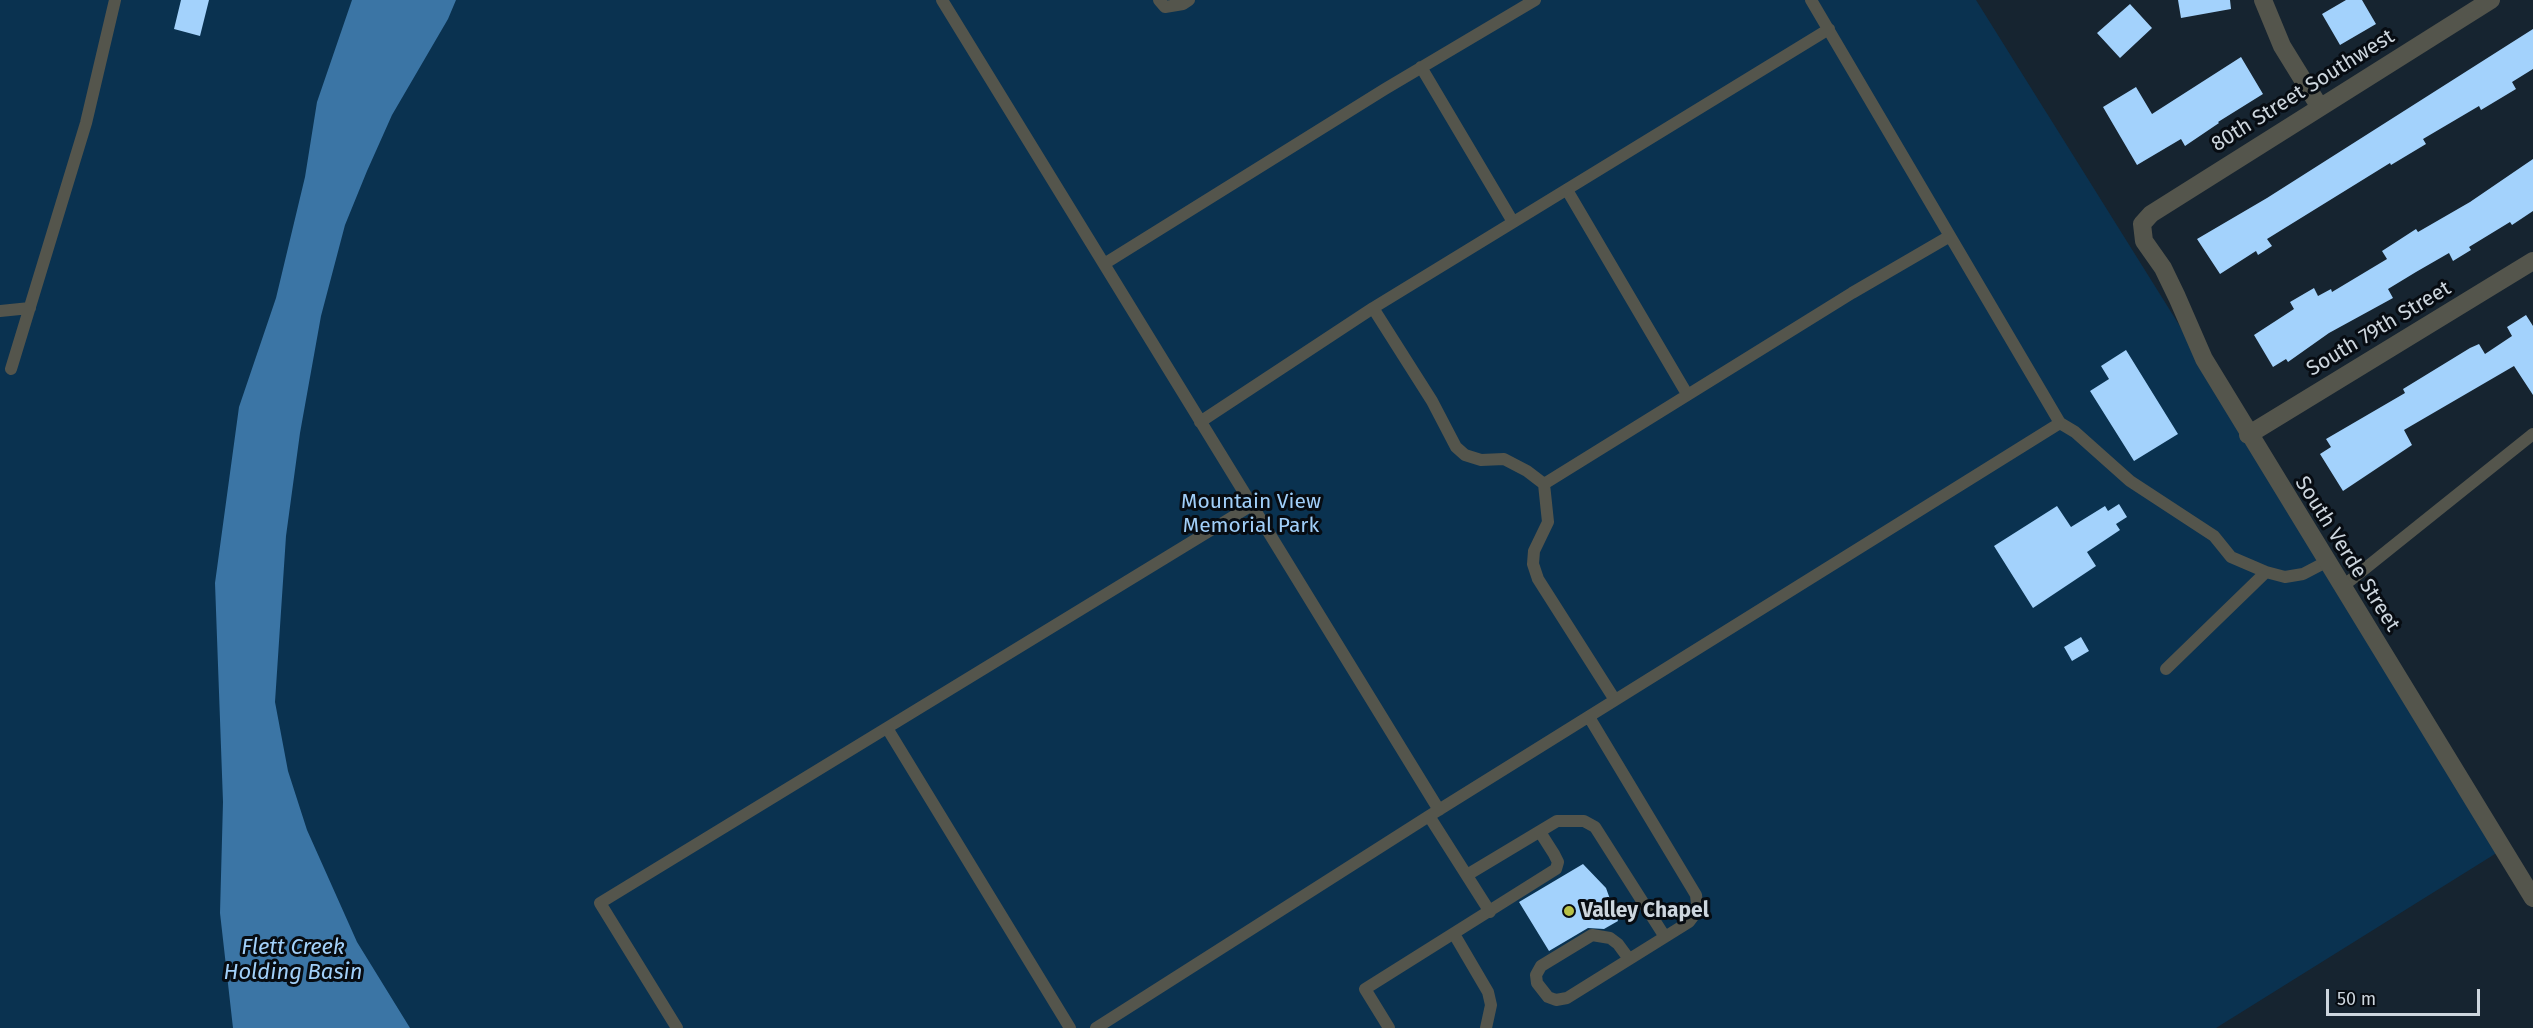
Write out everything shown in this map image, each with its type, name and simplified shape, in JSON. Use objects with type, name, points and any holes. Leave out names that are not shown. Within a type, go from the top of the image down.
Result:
[{"type":"street","points":[[2263,0],[2282,46],[2319,106]]},
{"type":"street","name":"80th Street Southwest","points":[[2142,224],[2151,214],[2319,106],[2491,0]]},
{"type":"street","name":"South Verde Street","points":[[2142,224],[2144,241],[2163,268],[2204,359],[2248,435],[2533,898]]},
{"type":"street","name":"South 79th Street","points":[[2248,435],[2533,261]]},
{"type":"lane","points":[[11,369],[86,123],[115,0]]},
{"type":"lane","points":[[942,0],[1252,506],[1490,912]]},
{"type":"lane","points":[[1159,0],[1165,7],[1183,4],[1190,0]]},
{"type":"lane","points":[[1104,264],[1535,0]]},
{"type":"lane","points":[[1811,0],[2060,423],[2075,432],[2130,481],[2214,536],[2231,557],[2266,572],[2285,577],[2303,574],[2326,562]]},
{"type":"lane","points":[[1200,422],[1373,308],[1829,29]]},
{"type":"lane","points":[[1421,68],[1513,222]]},
{"type":"lane","points":[[1566,190],[1688,394]]},
{"type":"lane","points":[[1544,484],[1950,236]]},
{"type":"lane","points":[[0,311],[30,308]]},
{"type":"lane","points":[[1373,308],[1432,401],[1456,447],[1465,455],[1481,460],[1504,459],[1527,471],[1544,484],[1548,522],[1534,551],[1533,564],[1538,579],[1616,700]]},
{"type":"lane","points":[[1096,1028],[1434,813],[2060,423]]},
{"type":"lane","points":[[2342,587],[2533,434]]},
{"type":"lane","points":[[677,1028],[600,903],[1252,506]]},
{"type":"lane","points":[[2166,669],[2266,572]]},
{"type":"lane","points":[[1589,717],[1696,895],[1695,914],[1689,922],[1567,998],[1556,1000],[1548,997],[1537,983],[1536,975],[1541,966],[1592,935],[1610,938],[1618,944],[1629,959]]},
{"type":"lane","points":[[887,728],[1070,1028]]},
{"type":"lane","points":[[1467,875],[1557,821],[1584,821],[1595,827],[1665,937]]},
{"type":"lane","points":[[1389,1028],[1365,990],[1556,869],[1558,862],[1540,832]]},
{"type":"lane","points":[[1454,934],[1488,992],[1491,1005],[1486,1028]]},
{"type":"green space","name":"Mountain View Memorial Park","points":[[0,0],[1976,0],[2503,849],[2216,1028],[0,1028]]},
{"type":"water","name":"Flett Creek Holding Basin","points":[[352,0],[456,0],[448,19],[392,115],[367,171],[345,225],[321,316],[300,433],[286,536],[275,702],[288,771],[307,830],[357,942],[410,1028],[233,1028],[220,913],[223,802],[215,583],[239,407],[276,298],[305,177],[317,102]]},
{"type":"building","points":[[181,0],[209,0],[200,36],[174,29]]},
{"type":"building","points":[[2178,0],[2230,0],[2231,9],[2181,18]]},
{"type":"building","points":[[2346,0],[2362,0],[2376,24],[2340,45],[2322,14]]},
{"type":"building","points":[[2130,4],[2152,28],[2120,58],[2097,33]]},
{"type":"building","points":[[2533,29],[2533,69],[2512,82],[2516,89],[2481,110],[2479,106],[2423,139],[2426,144],[2391,165],[2390,163],[2267,239],[2272,246],[2258,255],[2256,251],[2220,274],[2197,239],[2267,198]]},
{"type":"building","points":[[2241,57],[2263,94],[2185,146],[2181,139],[2137,165],[2103,107],[2136,87],[2152,114]]},
{"type":"building","points":[[2533,159],[2533,211],[2512,225],[2510,222],[2469,247],[2471,250],[2453,261],[2449,253],[2416,272],[2388,289],[2393,298],[2329,333],[2288,362],[2286,359],[2273,367],[2254,335],[2294,309],[2290,302],[2314,288],[2318,296],[2331,289],[2332,292],[2387,259],[2382,251],[2416,229],[2418,232],[2470,202]]},
{"type":"building","points":[[2526,315],[2533,326],[2533,395],[2514,366],[2404,430],[2412,445],[2343,491],[2320,454],[2331,447],[2326,439],[2405,393],[2403,389],[2470,348],[2479,344],[2485,354],[2512,336],[2507,327]]},
{"type":"building","points":[[2126,350],[2178,434],[2134,461],[2090,391],[2109,379],[2101,366]]},
{"type":"building","points":[[2119,504],[2127,517],[2116,524],[2120,530],[2087,552],[2096,566],[2033,608],[1994,546],[2057,506],[2071,527],[2105,506],[2108,511]]},
{"type":"building","points":[[2081,637],[2089,651],[2072,661],[2064,647]]},
{"type":"building","name":"Valley Chapel","points":[[1583,864],[1606,888],[1618,921],[1604,929],[1588,928],[1549,951],[1519,902]]},
{"type":"place","name":"Valley Chapel","points":[[1569,911]]}]
